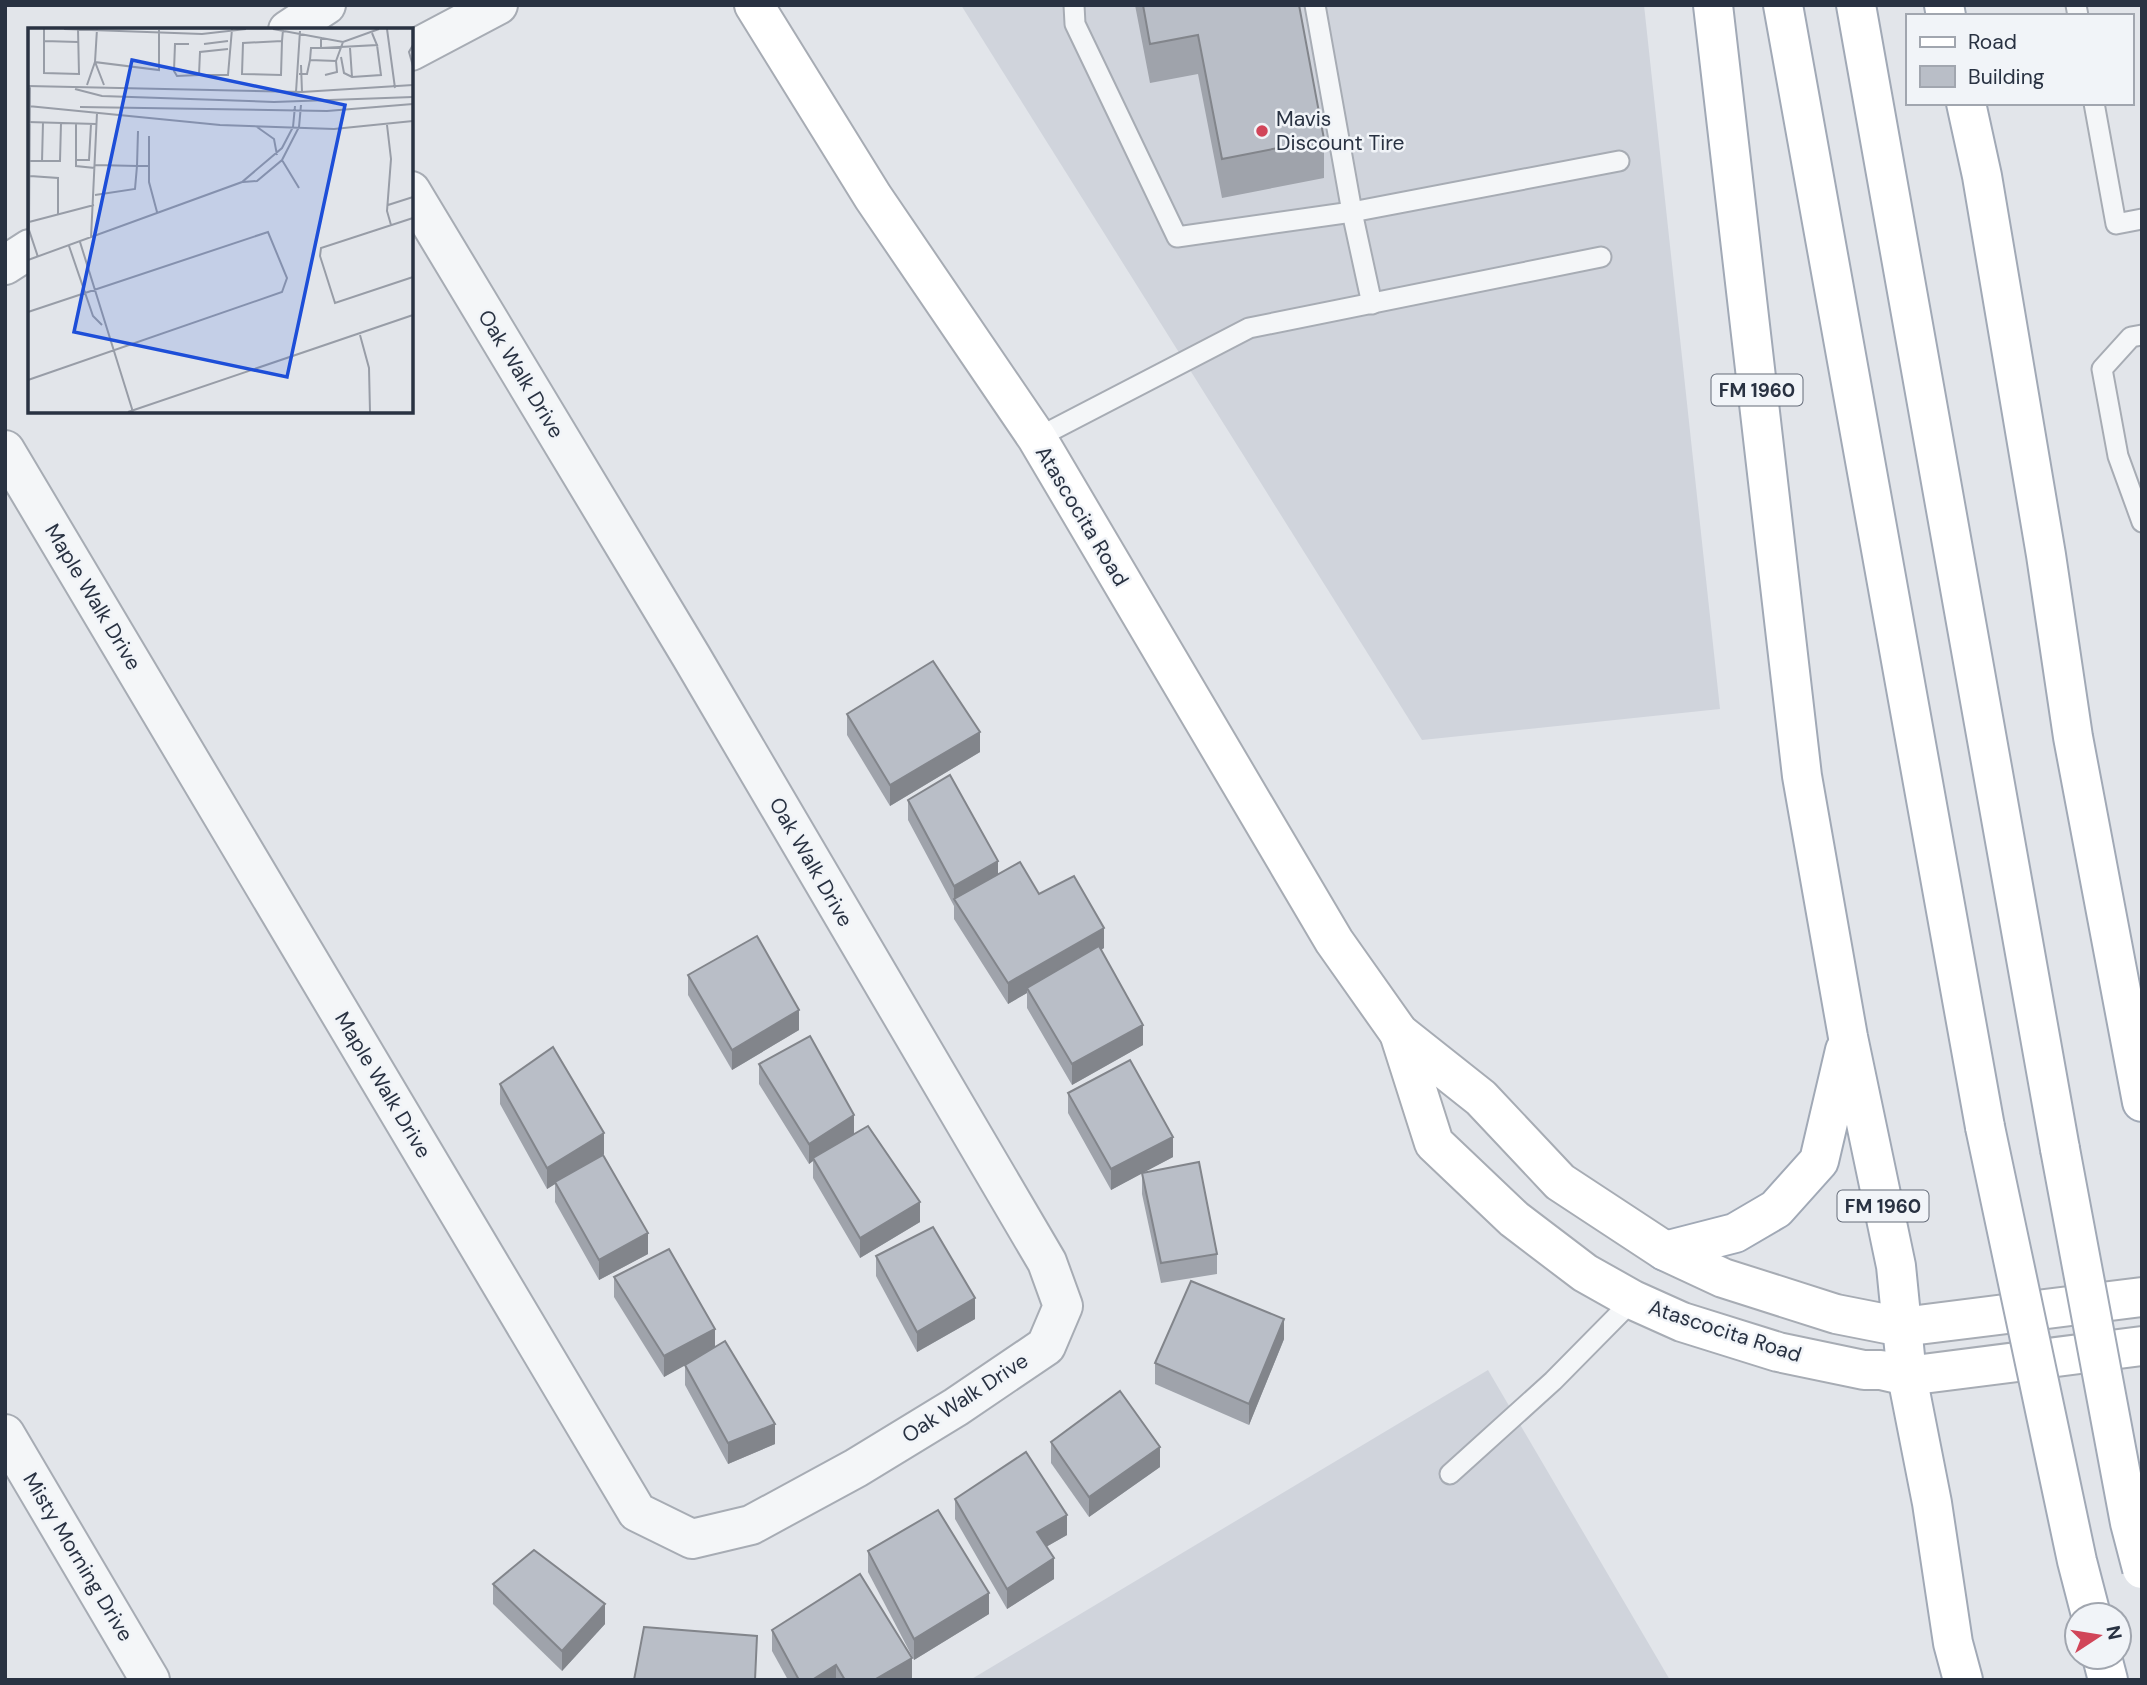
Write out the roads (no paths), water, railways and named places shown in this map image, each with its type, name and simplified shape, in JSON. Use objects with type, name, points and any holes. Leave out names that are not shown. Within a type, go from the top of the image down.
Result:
[{"type":"main road","name":"Atascocita Road","points":[[754,5],[873,197],[1037,438],[1334,941],[1399,1033],[1481,1098],[1560,1182],[1665,1251],[1723,1278],[1836,1314],[1902,1327],[2142,1297]]},
{"type":"main road","name":"FM 1960","points":[[1713,5],[1802,776],[1848,1037],[1896,1266],[1908,1376],[1932,1503],[1953,1643],[1963,1680]]},
{"type":"main road","points":[[1783,5],[1985,1127],[2088,1601]]},
{"type":"main road","points":[[1856,5],[2060,1149],[2128,1510],[2142,1569]]},
{"type":"main road","points":[[1966,105],[1982,176],[2028,446],[2073,737],[2142,1102]]},
{"type":"main road","name":"Atascocita Road","points":[[1399,1033],[1434,1143],[1514,1219],[1585,1273],[1633,1300],[1682,1322],[1778,1352],[1908,1376],[2142,1346]]},
{"type":"main road","points":[[1665,1251],[1735,1233],[1776,1209],[1819,1161],[1848,1037]]},
{"type":"street","points":[[413,50],[498,5]]},
{"type":"street","name":"Oak Walk Drive","points":[[413,194],[691,656],[1047,1262],[1063,1306],[1046,1346],[956,1407],[856,1468]]},
{"type":"street","points":[[5,265],[28,250]]},
{"type":"street","name":"Maple Walk Drive","points":[[5,450],[637,1512],[692,1539],[751,1525],[856,1468]]},
{"type":"street","name":"Misty Morning Drive","points":[[5,1434],[150,1680]]},
{"type":"lane","points":[[1074,5],[1075,24],[1177,237],[1352,212],[1619,161]]},
{"type":"lane","points":[[1315,5],[1352,212],[1372,304]]},
{"type":"lane","points":[[2094,105],[2116,224],[2142,219]]},
{"type":"lane","points":[[1037,438],[1249,328],[1601,257]]},
{"type":"lane","points":[[2142,335],[2131,337],[2102,369],[2118,456],[2142,522]]},
{"type":"lane","points":[[1450,1474],[1553,1381],[1633,1300]]},
{"type":"place","name":"Mavis Discount Tire","points":[[1262,131]]}]
